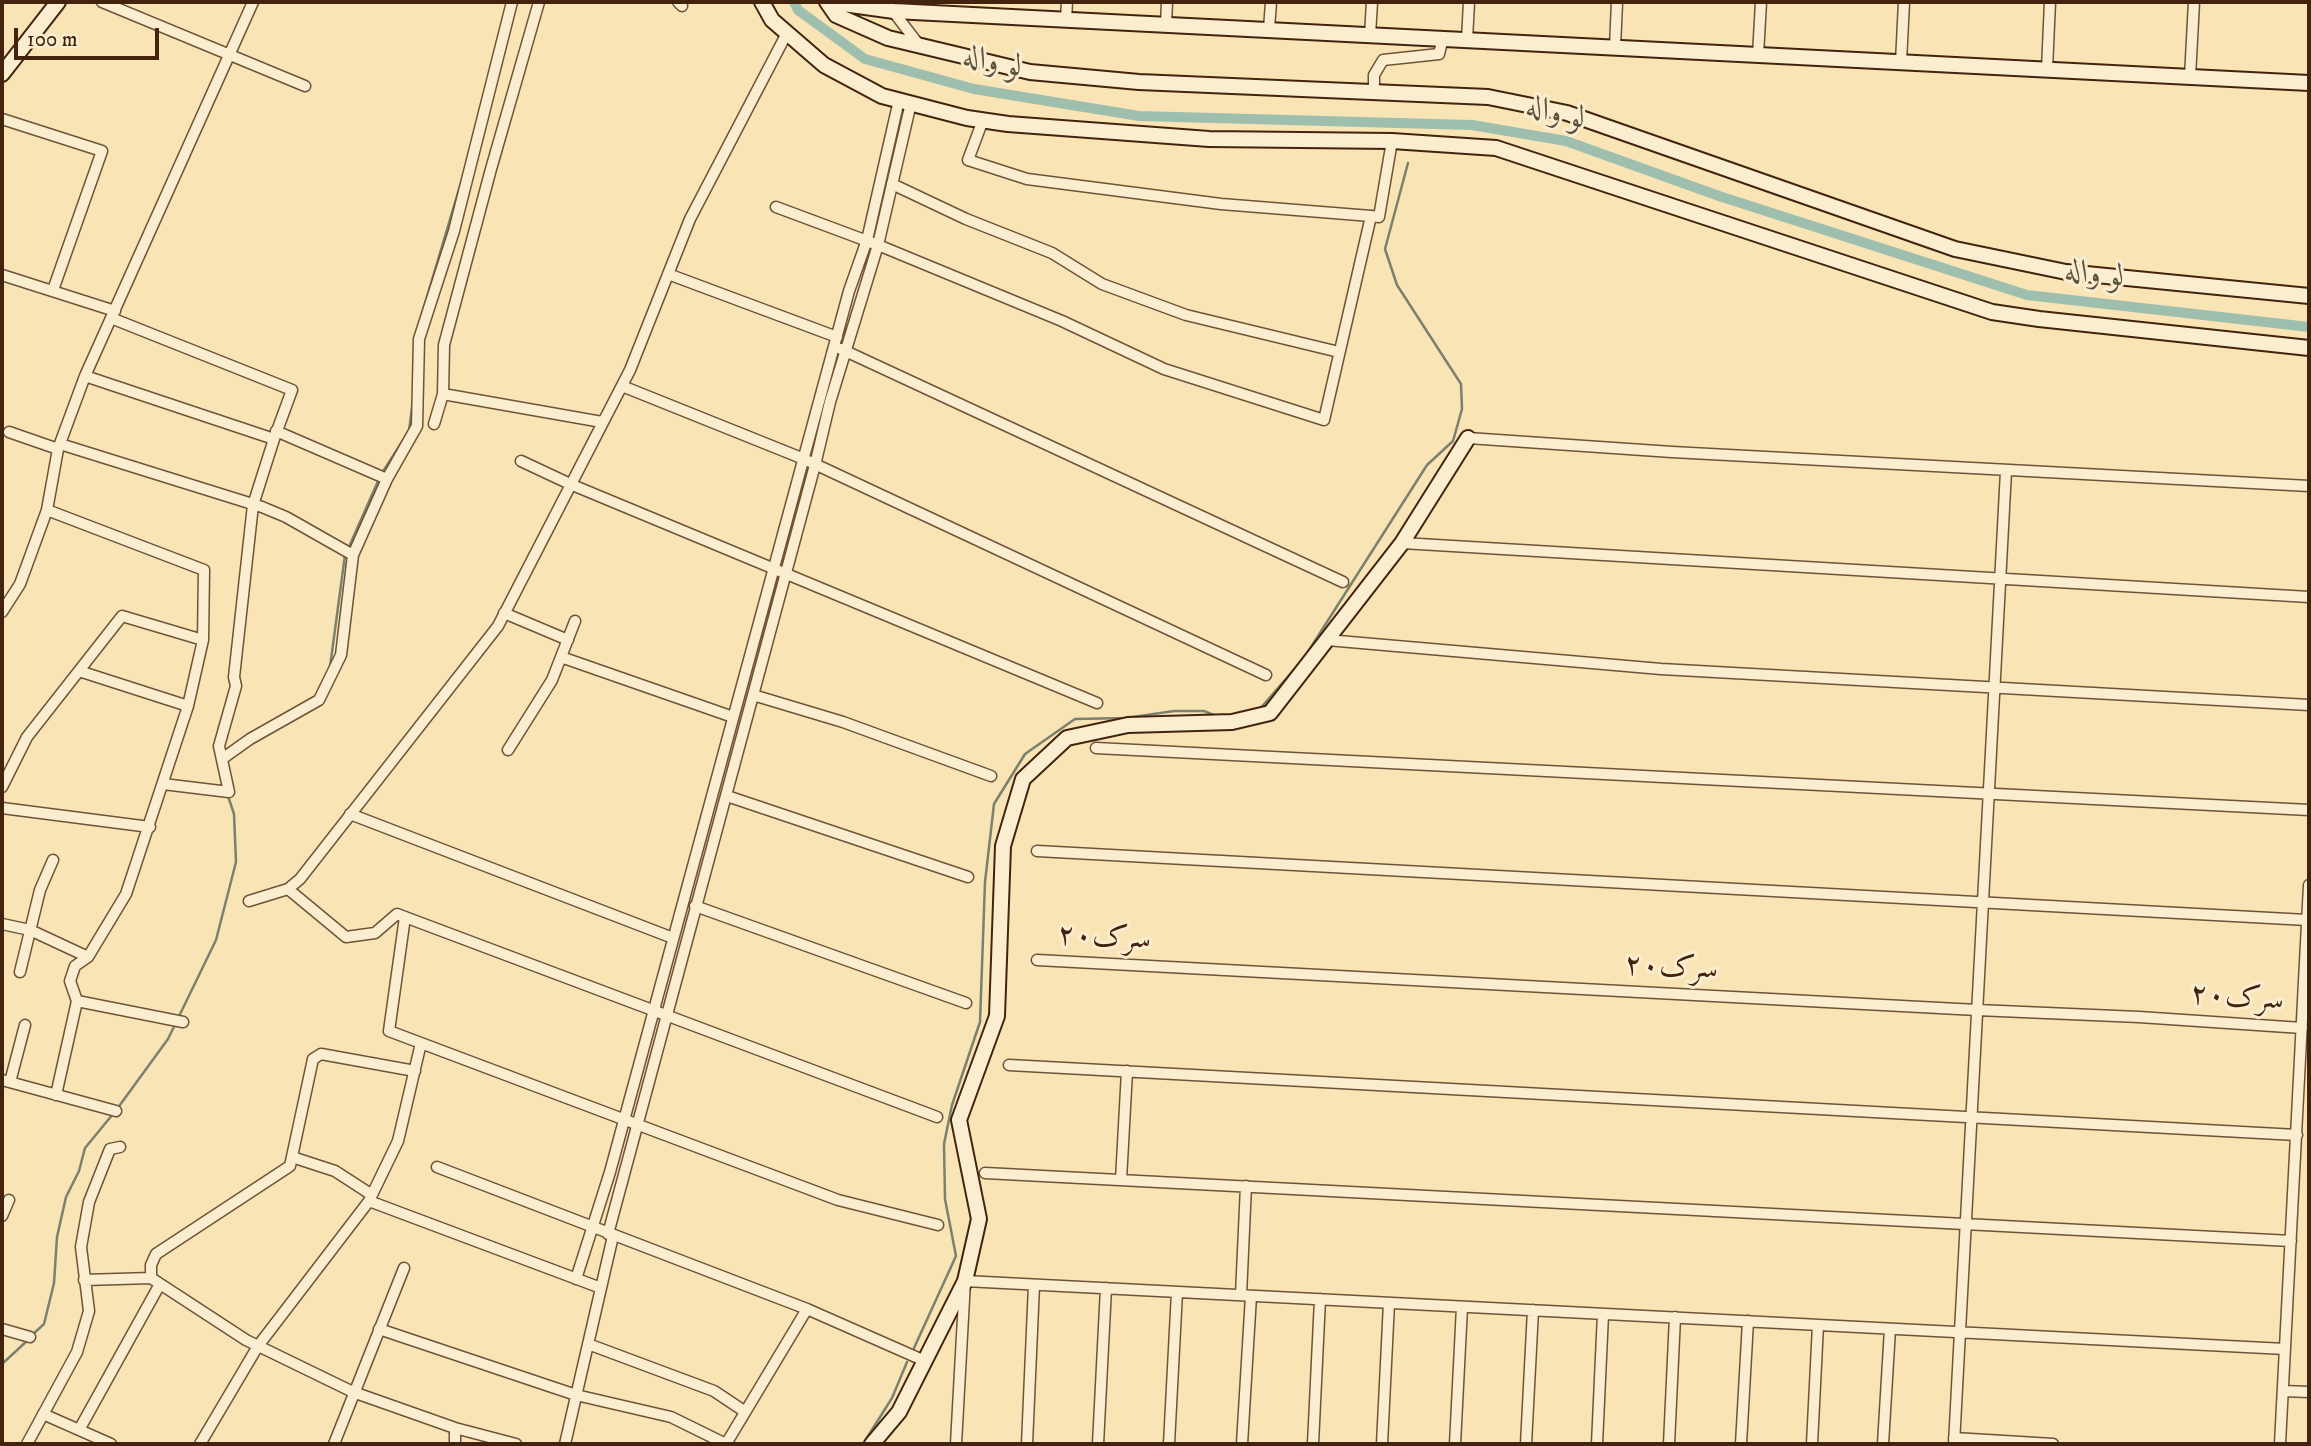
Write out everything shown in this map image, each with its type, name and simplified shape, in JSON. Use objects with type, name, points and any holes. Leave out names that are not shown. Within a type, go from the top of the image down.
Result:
[{"type":"street","points":[[2,74],[58,2]]},
{"type":"street","points":[[102,2],[304,86]]},
{"type":"street","points":[[2,612],[20,584],[47,510],[59,447],[85,376],[253,2]]},
{"type":"street","points":[[222,759],[250,739],[319,700],[341,655],[353,555],[387,479],[417,426],[419,339],[454,231],[512,2]]},
{"type":"street","points":[[434,424],[443,394],[444,345],[539,2]]},
{"type":"street","points":[[762,2],[772,20],[824,65],[882,96],[983,120],[1209,139],[1392,141],[1496,148],[1992,312],[2309,348]]},
{"type":"street","points":[[828,2],[968,8],[1066,19],[2309,83]]},
{"type":"street","points":[[828,2],[836,15],[888,38],[1030,72],[1139,82],[1488,97],[1567,113],[1955,249],[2066,272],[2309,296]]},
{"type":"street","points":[[1066,19],[1067,2]]},
{"type":"street","points":[[1166,24],[1167,2]]},
{"type":"street","points":[[1269,29],[1270,2]]},
{"type":"street","points":[[1370,34],[1372,2]]},
{"type":"street","points":[[1467,40],[1469,2]]},
{"type":"street","points":[[1615,47],[1617,2]]},
{"type":"street","points":[[1758,55],[1761,2]]},
{"type":"street","points":[[1901,62],[1904,2]]},
{"type":"street","points":[[2047,69],[2050,2]]},
{"type":"street","points":[[2190,77],[2194,2]]},
{"type":"street","points":[[886,6],[919,45]]},
{"type":"street","points":[[248,901],[288,889],[300,880],[498,626],[630,370],[690,219],[787,33]]},
{"type":"street","points":[[1374,91],[1374,75],[1383,60],[1439,54],[1443,38]]},
{"type":"street","points":[[576,1279],[610,1172],[804,458],[839,344],[878,245],[892,184],[905,102]]},
{"type":"street","points":[[565,1444],[601,1288],[610,1235],[638,1123],[815,465],[849,291],[867,240],[905,102]]},
{"type":"street","points":[[2,119],[103,151],[53,290]]},
{"type":"street","points":[[983,120],[968,160],[1027,179],[1221,204],[1379,217],[1392,141]]},
{"type":"street","points":[[892,184],[966,219],[1052,253],[1102,284],[1186,316],[1339,352]]},
{"type":"street","points":[[776,207],[867,240],[1062,321],[1164,369],[1324,420],[1371,216]]},
{"type":"street","points":[[668,274],[839,344],[1343,582]]},
{"type":"street","points":[[2,275],[53,290],[292,390],[253,505],[234,677],[236,686],[219,746],[229,792],[163,784]]},
{"type":"street","points":[[85,376],[275,435],[387,479]]},
{"type":"street","points":[[622,386],[804,458],[1266,675]]},
{"type":"street","points":[[443,394],[603,422]]},
{"type":"street","points":[[9,432],[253,505],[286,517],[353,555]]},
{"type":"street","points":[[956,1444],[965,1281],[979,1219],[959,1120],[997,1016],[1003,846],[1023,779],[1067,738],[1128,725],[1232,722],[1270,713],[1402,543],[1468,438],[1672,453],[2309,486]]},
{"type":"street","points":[[521,461],[570,484],[1097,703]]},
{"type":"street","points":[[2006,471],[1954,1441],[2053,1444]]},
{"type":"street","points":[[47,510],[204,570],[204,640],[188,705],[126,894],[88,957],[75,966],[71,982],[77,1001],[56,1095]]},
{"type":"street","points":[[1402,543],[2309,597]]},
{"type":"street","points":[[504,612],[568,640]]},
{"type":"street","points":[[2,787],[27,737],[122,616],[204,640]]},
{"type":"street","points":[[508,750],[552,680],[576,621]]},
{"type":"street","points":[[1327,640],[1661,669],[2309,705]]},
{"type":"street","points":[[561,657],[733,717]]},
{"type":"street","points":[[79,671],[188,705]]},
{"type":"street","points":[[753,695],[843,722],[991,776]]},
{"type":"street","points":[[1096,748],[2309,810]]},
{"type":"street","points":[[727,796],[968,877]]},
{"type":"street","points":[[2,808],[150,827]]},
{"type":"street","points":[[350,814],[673,938]]},
{"type":"street","points":[[1037,851],[2308,920]]},
{"type":"street","points":[[20,972],[40,890],[53,860]]},
{"type":"street","points":[[2280,1444],[2309,885]]},
{"type":"street","points":[[288,889],[346,937],[375,933],[397,914],[937,1117]]},
{"type":"street","points":[[695,906],[966,1003]]},
{"type":"street","points":[[405,917],[389,1031],[838,1200],[938,1225]]},
{"type":"street","points":[[2,924],[30,930],[88,957]]},
{"type":"street","name":"سرک۲۰","points":[[1037,960],[2138,1017],[2302,1028]]},
{"type":"street","points":[[77,1001],[183,1023]]},
{"type":"street","points":[[25,1025],[6,1081],[116,1111]]},
{"type":"street","points":[[200,1444],[258,1346],[371,1198],[398,1142],[421,1043]]},
{"type":"street","points":[[79,1430],[155,1281],[151,1265],[156,1254],[290,1166],[313,1059],[321,1054],[415,1071]]},
{"type":"street","points":[[1009,1065],[2297,1135]]},
{"type":"street","points":[[1121,1180],[1127,1071]]},
{"type":"street","points":[[27,1444],[77,1352],[89,1311],[81,1247],[89,1202],[110,1149],[120,1147]]},
{"type":"street","points":[[292,1157],[335,1171],[371,1198],[601,1288]]},
{"type":"street","points":[[437,1167],[807,1309],[925,1362]]},
{"type":"street","points":[[985,1173],[2291,1241]]},
{"type":"street","points":[[1242,1444],[1246,1186]]},
{"type":"street","points":[[2,1216],[9,1200]]},
{"type":"street","points":[[334,1444],[404,1268]]},
{"type":"street","points":[[84,1280],[155,1281],[258,1346],[353,1392],[455,1428],[516,1444]]},
{"type":"street","points":[[965,1281],[2286,1349]]},
{"type":"street","points":[[872,1444],[899,1412],[965,1281]]},
{"type":"street","points":[[1027,1444],[1034,1284]]},
{"type":"street","points":[[1098,1444],[1106,1288]]},
{"type":"street","points":[[1169,1444],[1177,1292]]},
{"type":"street","points":[[1313,1444],[1320,1299]]},
{"type":"street","points":[[1382,1444],[1389,1303]]},
{"type":"street","points":[[1455,1444],[1462,1307]]},
{"type":"street","points":[[379,1329],[576,1395],[671,1417],[726,1444],[807,1309]]},
{"type":"street","points":[[1526,1444],[1533,1310]]},
{"type":"street","points":[[1597,1444],[1604,1314]]},
{"type":"street","points":[[1669,1444],[1675,1317]]},
{"type":"street","points":[[1741,1444],[1748,1321]]},
{"type":"street","points":[[1812,1444],[1818,1325]]},
{"type":"street","points":[[1883,1444],[1889,1328]]},
{"type":"street","points":[[2,1329],[30,1336]]},
{"type":"street","points":[[588,1344],[715,1391],[744,1412]]},
{"type":"street","points":[[2283,1391],[2309,1392]]},
{"type":"street","points":[[43,1414],[111,1444]]},
{"type":"street","points":[[454,1444],[455,1428]]},
{"type":"waterway","name":"لو واله","points":[[794,2],[798,10],[865,59],[974,89],[1139,116],[1472,125],[1566,141],[1719,196],[2027,295],[2309,327]]},
{"type":"waterway","points":[[1258,711],[1304,658],[1427,465],[1453,441],[1462,409],[1461,384],[1397,285],[1385,249],[1408,163]]},
{"type":"waterway","points":[[418,327],[465,169]]},
{"type":"waterway","points":[[382,473],[409,431],[413,400]]},
{"type":"waterway","points":[[348,549],[379,479]]},
{"type":"waterway","points":[[330,667],[345,555]]},
{"type":"waterway","points":[[914,1348],[956,1256],[945,1199],[944,1144],[952,1105],[980,1022],[985,882],[994,804],[1025,754],[1075,719],[1126,718],[1174,711],[1204,711],[1216,716]]},
{"type":"waterway","points":[[117,1109],[168,1039],[216,940],[236,862],[234,814],[227,793]]},
{"type":"waterway","points":[[32,1335],[44,1324],[54,1283],[57,1237],[66,1197],[79,1171],[85,1148],[113,1114]]},
{"type":"waterway","points":[[2,1364],[28,1340]]},
{"type":"waterway","points":[[863,1444],[892,1398],[907,1362]]}]
